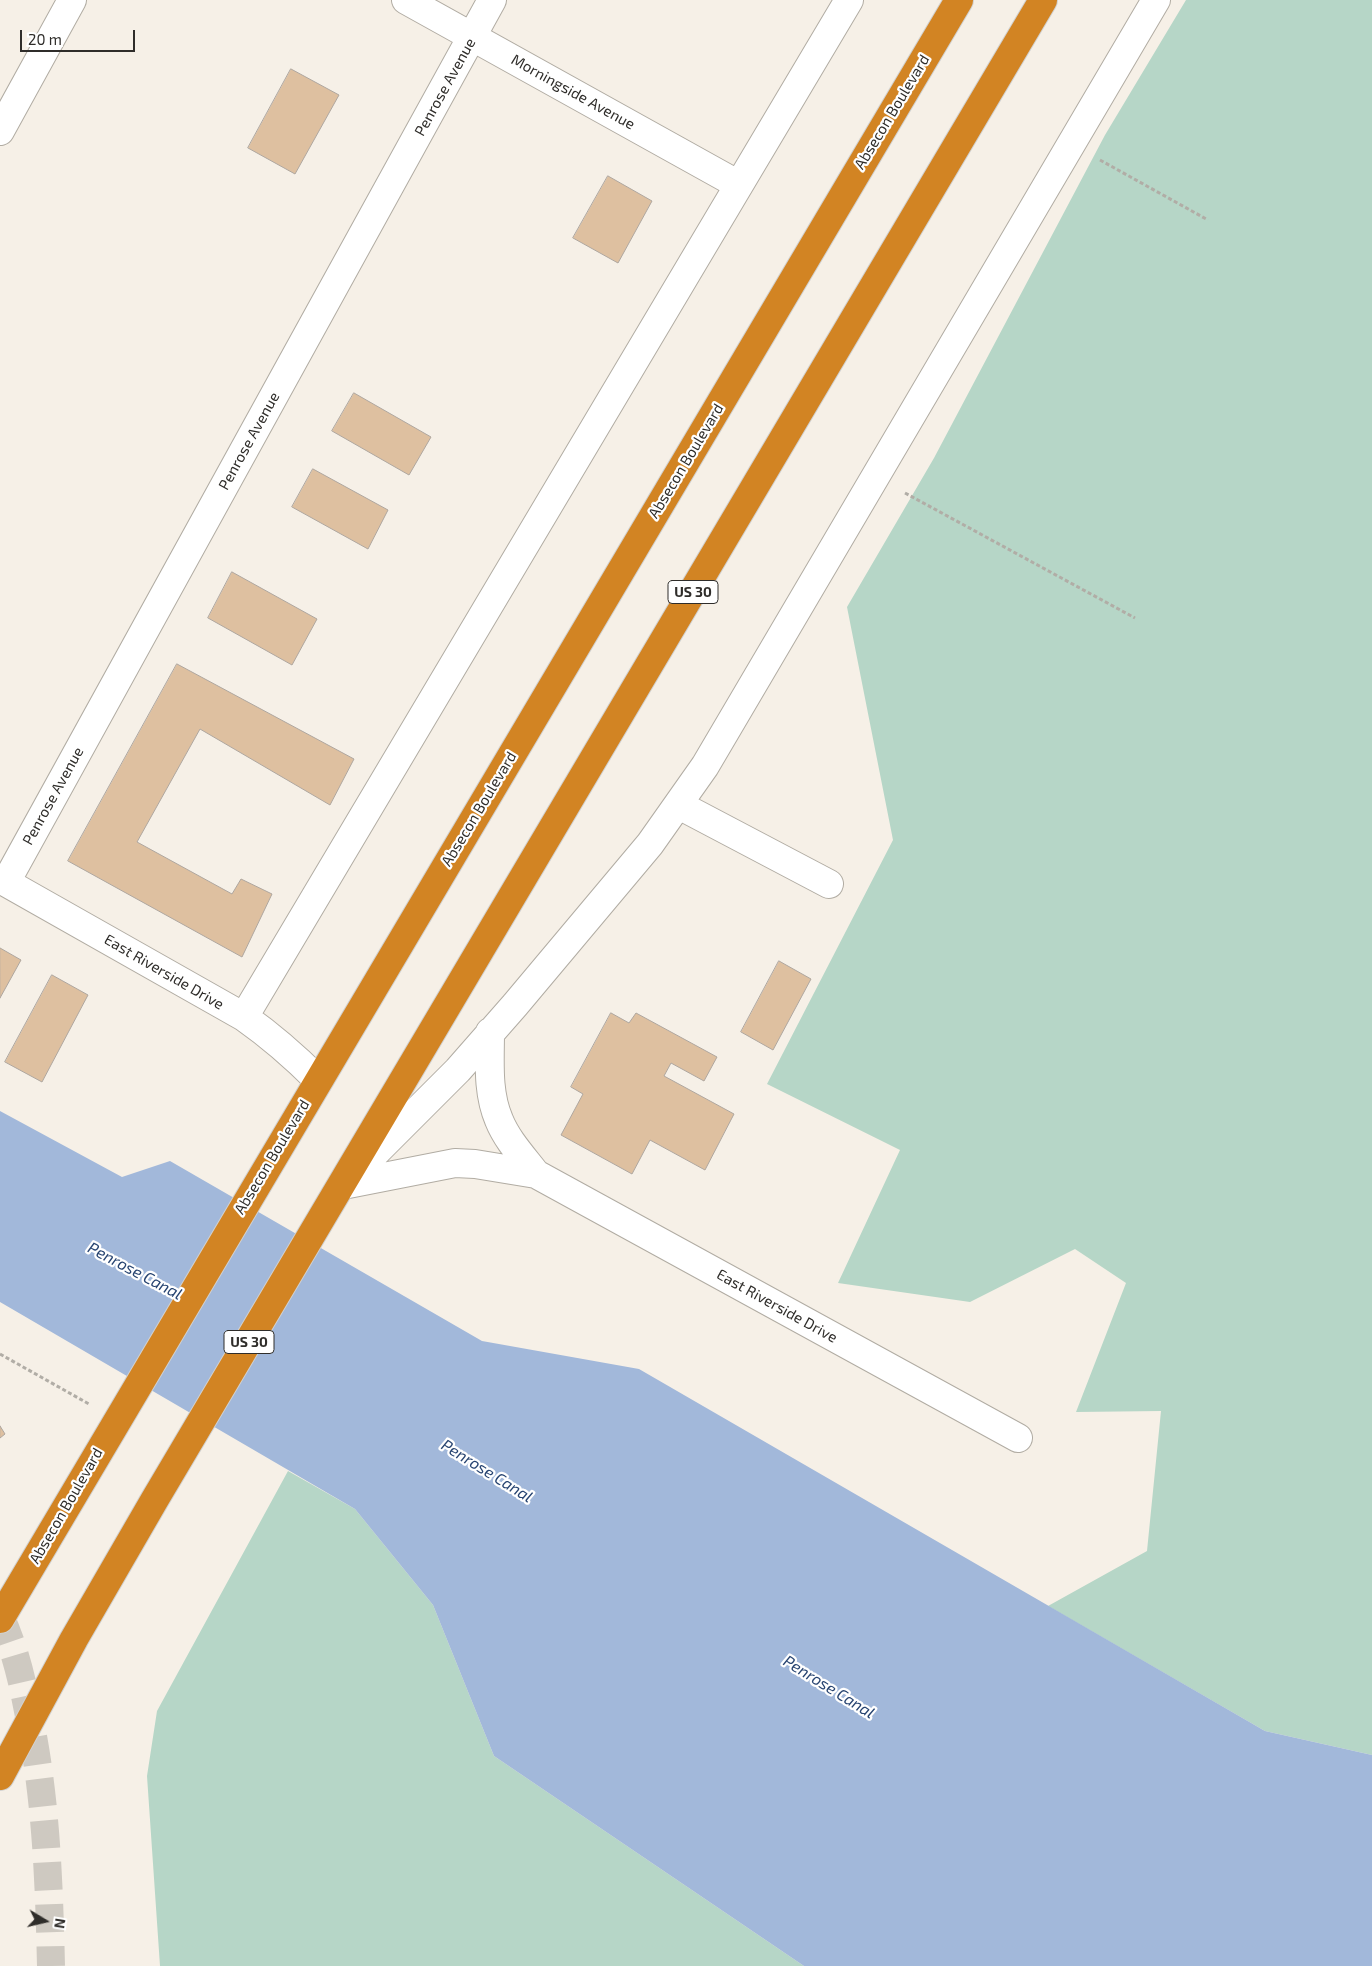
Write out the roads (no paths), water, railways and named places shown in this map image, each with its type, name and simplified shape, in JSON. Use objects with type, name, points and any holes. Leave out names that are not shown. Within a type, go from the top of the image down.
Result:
[{"type":"highway","name":"Absecon Boulevard","points":[[0,1619],[959,0]]},
{"type":"highway","name":"US 30","points":[[0,1776],[74,1638],[155,1499],[343,1185],[1043,0]]},
{"type":"street","points":[[0,131],[72,0]]},
{"type":"street","name":"Morningside Avenue","points":[[406,0],[740,185]]},
{"type":"street","name":"Penrose Avenue","points":[[3,880],[492,0]]},
{"type":"street","points":[[244,1018],[849,0]]},
{"type":"street","points":[[343,1185],[458,1070],[592,914],[650,844],[680,804],[705,766],[876,478],[1156,0]]},
{"type":"street","points":[[680,804],[829,884]]},
{"type":"street","name":"East Riverside Drive","points":[[3,880],[244,1018],[271,1036],[318,1080]]},
{"type":"street","name":"East Riverside Drive","points":[[490,1032],[490,1080],[498,1119],[507,1136],[536,1174]]},
{"type":"street","name":"East Riverside Drive","points":[[343,1185],[455,1163],[475,1164],[536,1174],[1018,1438]]},
{"type":"water","name":"Penrose Canal","points":[[0,1111],[122,1177],[170,1161],[482,1341],[639,1369],[1265,1731],[1372,1755],[1372,1966],[804,1966],[494,1756],[433,1605],[355,1509],[0,1302]]},
{"type":"tunnel","points":[[0,1616],[13,1651],[26,1699],[39,1774],[46,1838],[51,1966]]}]
